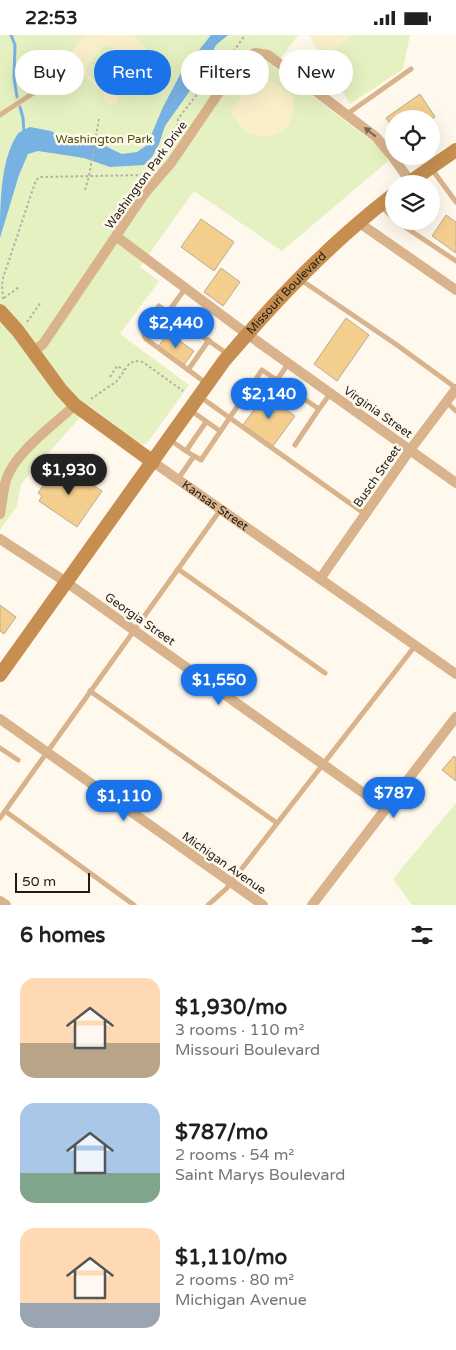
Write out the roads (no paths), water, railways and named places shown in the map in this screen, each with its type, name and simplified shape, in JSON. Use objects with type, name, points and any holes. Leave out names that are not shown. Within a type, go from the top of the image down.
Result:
[{"type":"main road","points":[[419,175],[456,150]]},
{"type":"main road","name":"Missouri Boulevard","points":[[0,675],[199,396],[246,334],[298,278],[358,221],[385,201]]},
{"type":"main road","name":"Kansas Street","points":[[2,303],[61,390],[75,405],[153,462]]},
{"type":"street","name":"Washington Park Drive","points":[[34,351],[43,344],[145,193],[171,163],[241,60],[255,53],[268,55],[347,115]]},
{"type":"street","points":[[347,115],[384,145],[403,175]]},
{"type":"street","points":[[358,221],[456,290]]},
{"type":"street","name":"Virginia Street","points":[[117,237],[246,334],[456,483]]},
{"type":"street","name":"Busch Street","points":[[320,579],[410,450],[456,389]]},
{"type":"street","points":[[0,515],[6,480],[11,469],[29,447],[75,405]]},
{"type":"street","name":"Kansas Street","points":[[153,462],[456,674]]},
{"type":"street","name":"Georgia Street","points":[[0,539],[66,582],[386,809]]},
{"type":"street","points":[[312,905],[456,717]]},
{"type":"street","name":"Michigan Avenue","points":[[0,719],[263,905]]},
{"type":"street","points":[[0,901],[6,905]]},
{"type":"lane","points":[[347,115],[411,69]]},
{"type":"lane","points":[[0,115],[30,95]]},
{"type":"lane","points":[[430,167],[456,202]]},
{"type":"lane","points":[[380,205],[385,210]]},
{"type":"lane","points":[[410,230],[456,261]]},
{"type":"lane","points":[[298,278],[398,345],[456,389]]},
{"type":"lane","points":[[168,312],[185,289]]},
{"type":"lane","points":[[208,384],[142,335],[143,329],[159,306],[229,355]]},
{"type":"lane","points":[[188,369],[208,340]]},
{"type":"lane","points":[[277,380],[288,364]]},
{"type":"lane","points":[[169,439],[201,460],[262,370],[319,409]]},
{"type":"lane","points":[[295,445],[330,393]]},
{"type":"lane","points":[[199,396],[365,514]]},
{"type":"lane","points":[[446,402],[456,411]]},
{"type":"lane","points":[[189,410],[220,431]]},
{"type":"lane","points":[[186,451],[206,422]]},
{"type":"lane","points":[[178,479],[194,456]]},
{"type":"lane","points":[[0,818],[221,509]]},
{"type":"lane","points":[[178,569],[325,673]]},
{"type":"lane","points":[[208,905],[231,883],[415,645]]},
{"type":"lane","points":[[90,691],[277,823]]},
{"type":"lane","points":[[0,748],[18,760]]},
{"type":"lane","points":[[5,811],[134,905]]},
{"type":"water","points":[[211,35],[228,35],[216,45],[214,50],[199,50]]},
{"type":"water","points":[[181,73],[181,95],[187,95],[165,126],[152,157],[144,165],[110,167],[84,158],[38,151],[28,154],[19,175],[0,238],[4,171],[11,146],[18,134],[30,127],[51,131],[68,140],[101,143],[122,154],[137,152],[147,145]]},
{"type":"waterway","points":[[11,35],[15,45],[14,78],[17,97]]},
{"type":"waterway","points":[[20,107],[24,133]]},
{"type":"park label","name":"Washington Park","points":[[104,139]]}]
